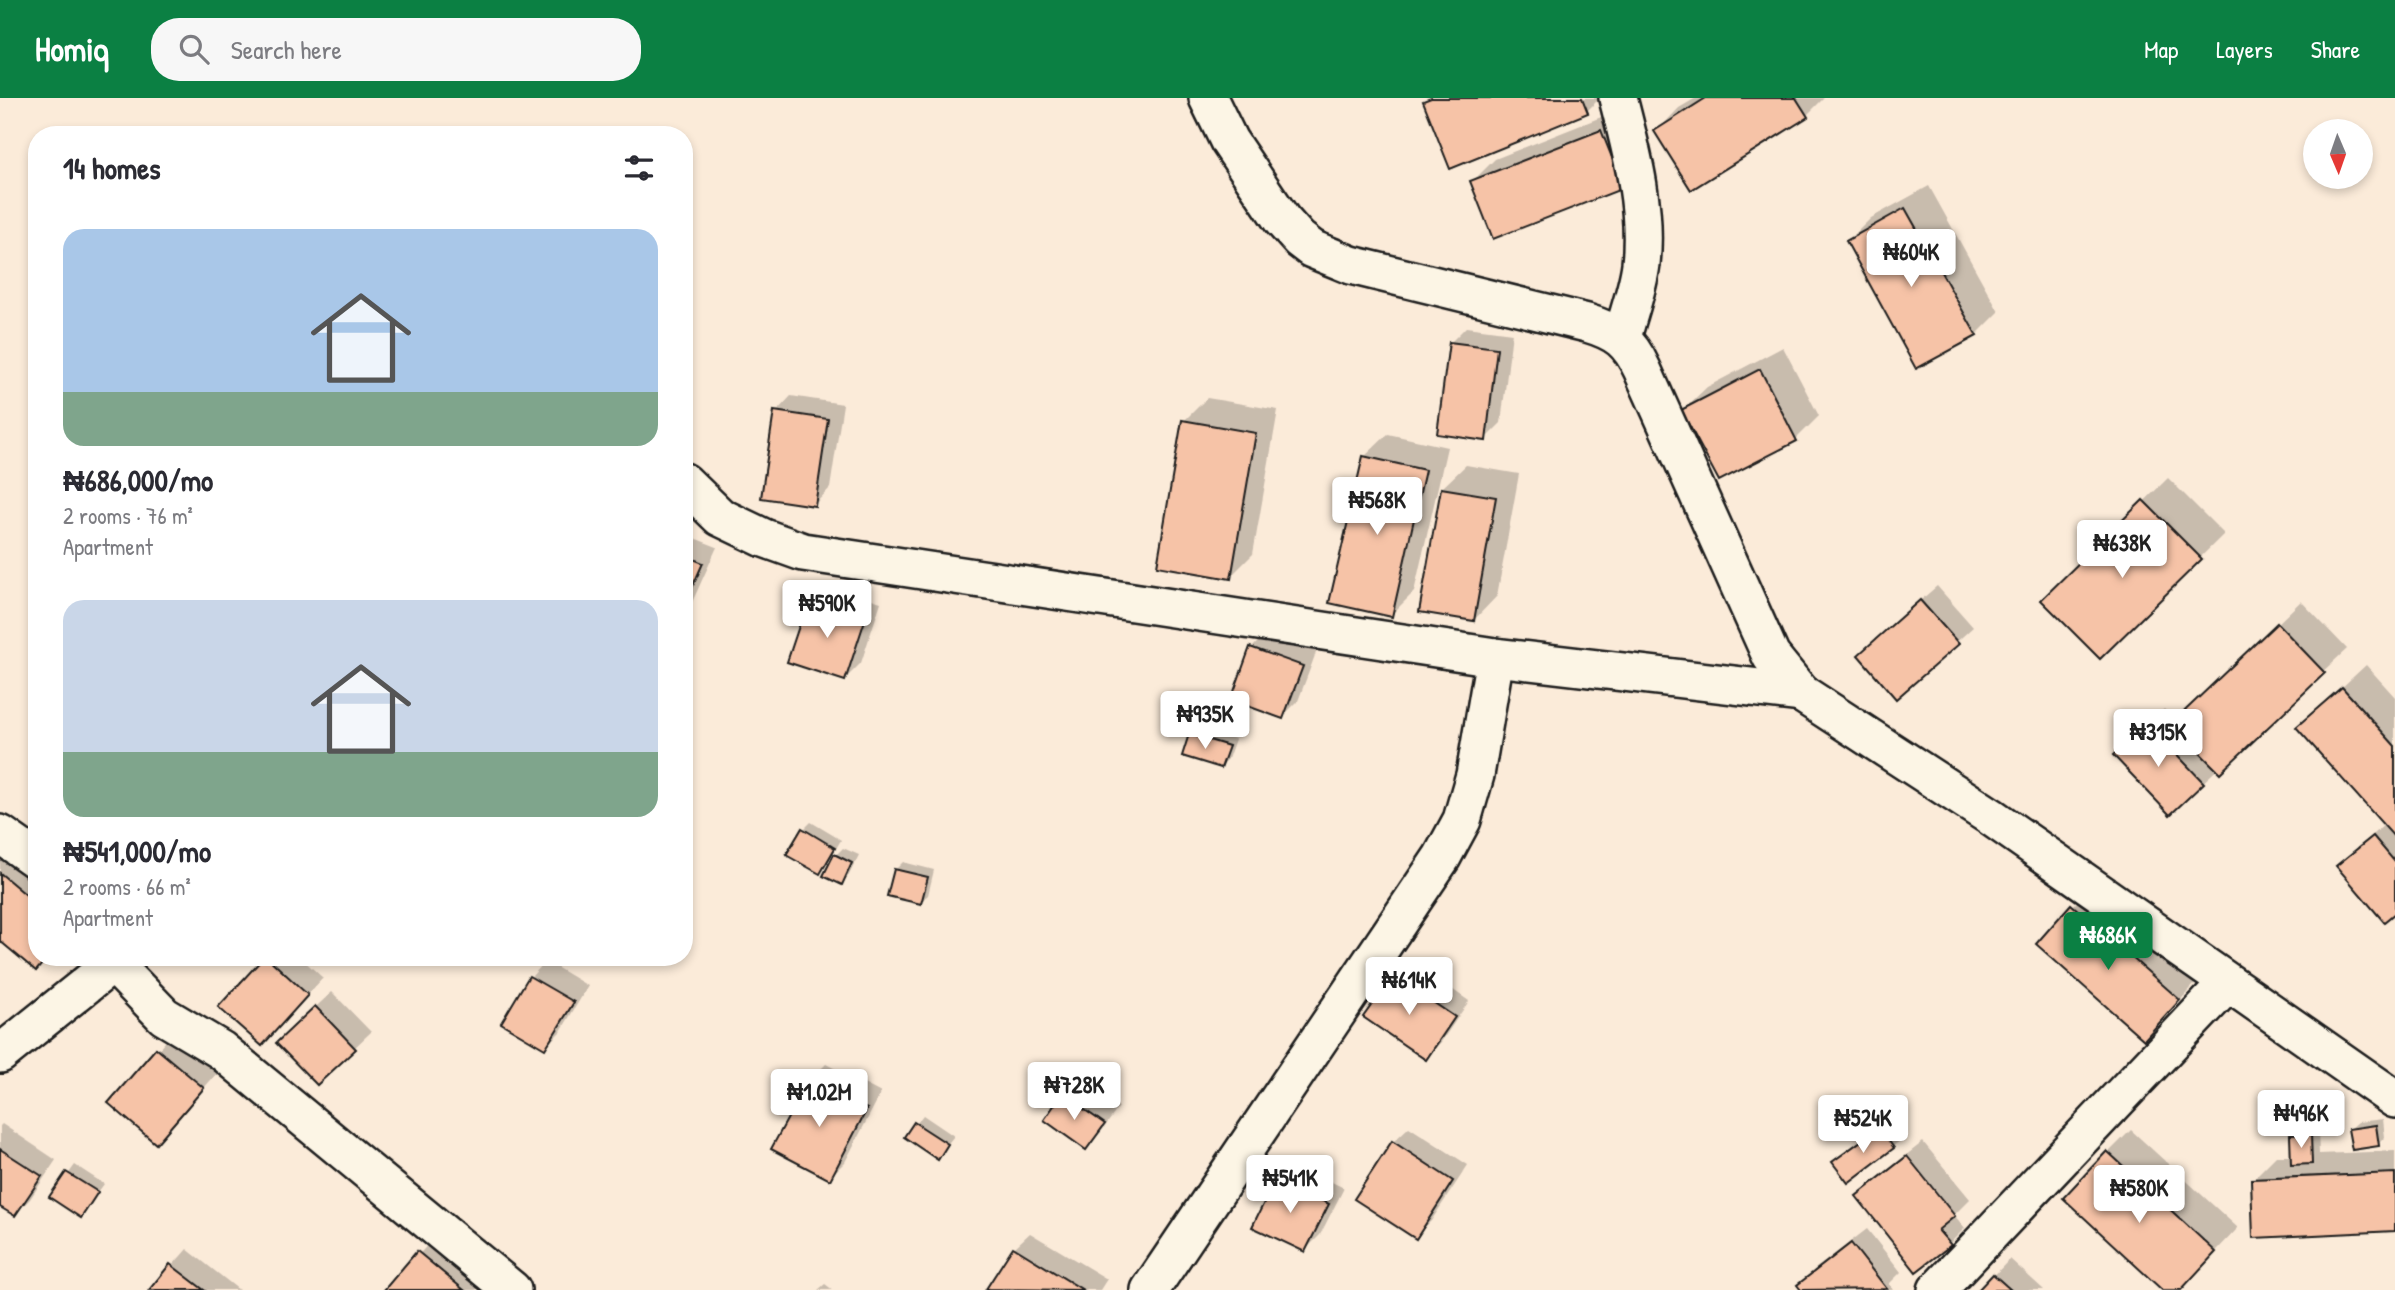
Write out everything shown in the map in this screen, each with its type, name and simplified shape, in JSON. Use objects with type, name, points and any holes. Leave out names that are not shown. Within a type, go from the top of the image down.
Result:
[{"type":"street","points":[[1208,98],[1229,141],[1282,220],[1312,249],[1351,265],[1587,323],[1607,329],[1622,338],[1642,369],[1771,656],[1801,693],[1990,817],[2395,1099]]},
{"type":"street","points":[[1618,98],[1639,187],[1642,228],[1641,267],[1622,338]]},
{"type":"street","points":[[693,491],[720,517],[764,538],[803,552],[1494,657],[1801,693]]},
{"type":"street","points":[[1150,1290],[1442,857],[1462,820],[1475,775],[1494,657]]},
{"type":"street","points":[[0,834],[28,854]]},
{"type":"street","points":[[0,1054],[106,966]]},
{"type":"street","points":[[118,966],[164,1016],[221,1050],[512,1290]]},
{"type":"street","points":[[1937,1290],[2228,982]]},
{"type":"building","points":[[1431,98],[1582,98],[1588,113],[1450,169],[1423,101]]},
{"type":"building","points":[[1706,98],[1796,98],[1808,117],[1691,190],[1654,131]]},
{"type":"building","points":[[1601,130],[1624,188],[1493,239],[1470,181]]},
{"type":"building","points":[[1905,208],[1977,336],[1916,369],[1846,241]]},
{"type":"building","points":[[1449,342],[1497,348],[1486,441],[1437,434]]},
{"type":"building","points":[[1760,369],[1797,441],[1719,481],[1681,410]]},
{"type":"building","points":[[774,411],[828,419],[815,506],[761,498]]},
{"type":"building","points":[[1182,420],[1256,433],[1231,579],[1157,566]]},
{"type":"building","points":[[1363,456],[1425,470],[1392,617],[1329,603]]},
{"type":"building","points":[[1441,488],[1496,497],[1474,621],[1419,612]]},
{"type":"building","points":[[2143,500],[2202,559],[2100,659],[2041,600]]},
{"type":"building","points":[[693,559],[703,563],[693,586]]},
{"type":"building","points":[[808,599],[866,617],[845,681],[787,662]]},
{"type":"building","points":[[1920,600],[1959,644],[1896,699],[1858,655]]},
{"type":"building","points":[[2277,623],[2325,673],[2220,773],[2171,724]]},
{"type":"building","points":[[1250,647],[1303,666],[1283,719],[1231,700]]},
{"type":"building","points":[[2342,687],[2395,746],[2395,838],[2296,727]]},
{"type":"building","points":[[2147,723],[2204,783],[2170,815],[2113,755]]},
{"type":"building","points":[[1189,734],[1229,746],[1221,768],[1182,756]]},
{"type":"building","points":[[802,828],[835,848],[820,874],[786,855]]},
{"type":"building","points":[[2373,836],[2395,862],[2395,913],[2384,922],[2336,866]]},
{"type":"building","points":[[834,854],[852,863],[842,885],[823,876]]},
{"type":"building","points":[[894,869],[928,877],[921,904],[887,896]]},
{"type":"building","points":[[0,873],[28,896],[28,964],[0,941]]},
{"type":"building","points":[[2071,904],[2180,1000],[2144,1040],[2036,944]]},
{"type":"building","points":[[256,966],[277,966],[308,995],[262,1046],[218,1007]]},
{"type":"building","points":[[1393,975],[1455,1017],[1426,1060],[1363,1017]]},
{"type":"building","points":[[529,976],[574,1002],[545,1049],[501,1023]]},
{"type":"building","points":[[315,1006],[356,1049],[317,1085],[276,1043]]},
{"type":"building","points":[[156,1048],[204,1088],[156,1144],[108,1103]]},
{"type":"building","points":[[809,1079],[867,1109],[830,1180],[771,1149]]},
{"type":"building","points":[[1062,1094],[1105,1124],[1086,1150],[1044,1120]]},
{"type":"building","points":[[914,1122],[948,1144],[938,1160],[904,1137]]},
{"type":"building","points":[[2376,1125],[2379,1146],[2352,1150],[2348,1129]]},
{"type":"building","points":[[1879,1128],[1894,1148],[1848,1183],[1832,1162]]},
{"type":"building","points":[[2311,1134],[2312,1164],[2291,1165],[2290,1135]]},
{"type":"building","points":[[1392,1141],[1453,1181],[1416,1239],[1354,1199]]},
{"type":"building","points":[[0,1149],[42,1176],[15,1216],[0,1207]]},
{"type":"building","points":[[2107,1151],[2216,1252],[2181,1290],[2162,1290],[2063,1198]]},
{"type":"building","points":[[1907,1156],[1955,1216],[1938,1230],[1951,1245],[1916,1272],[1856,1196]]},
{"type":"building","points":[[66,1172],[98,1192],[81,1218],[49,1197]]},
{"type":"building","points":[[2395,1173],[2395,1231],[2253,1238],[2251,1179]]},
{"type":"building","points":[[1276,1178],[1329,1204],[1305,1252],[1252,1227]]},
{"type":"building","points":[[1851,1243],[1887,1289],[1801,1290],[1797,1285]]},
{"type":"building","points":[[1013,1247],[1083,1290],[986,1289]]},
{"type":"building","points":[[417,1251],[464,1290],[384,1290]]},
{"type":"building","points":[[170,1264],[204,1290],[149,1290]]},
{"type":"building","points":[[1993,1274],[2011,1290],[1978,1290]]}]
